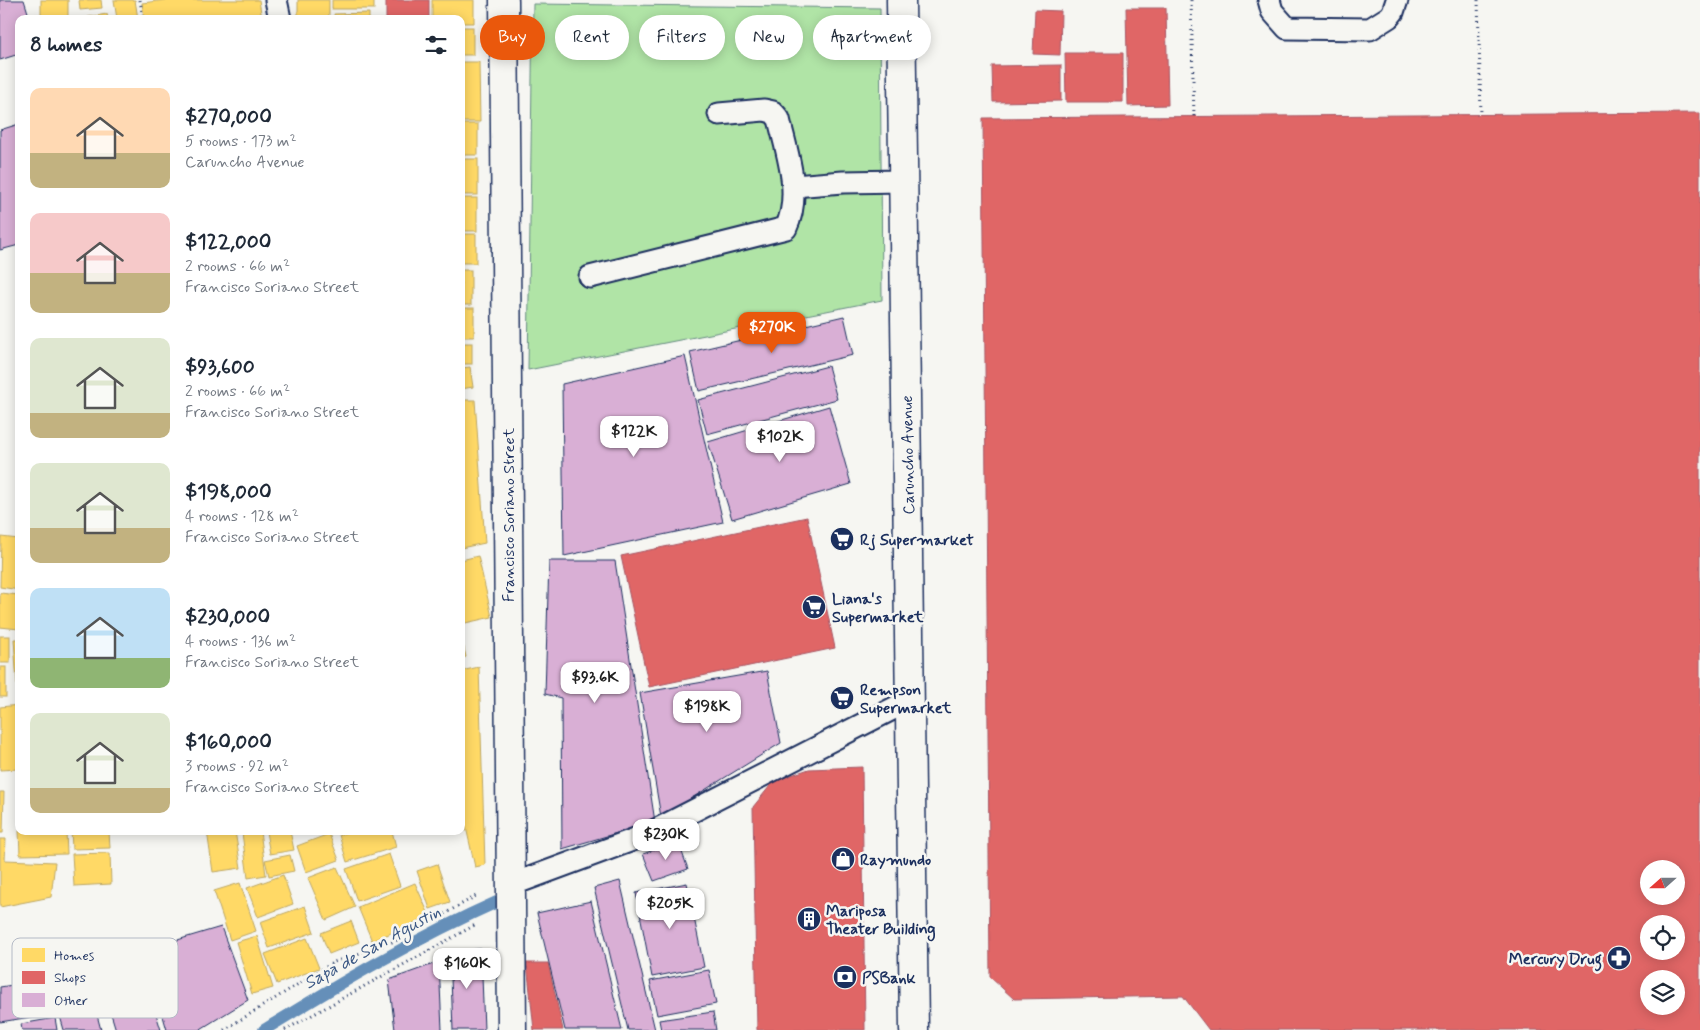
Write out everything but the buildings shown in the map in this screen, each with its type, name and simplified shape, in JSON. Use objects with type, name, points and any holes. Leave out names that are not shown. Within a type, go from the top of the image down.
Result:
[{"type":"main road","name":"Francisco Soriano Street","points":[[504,0],[512,1030]]},
{"type":"main road","name":"Caruncho Avenue","points":[[901,0],[914,1030]]},
{"type":"lane","points":[[276,0],[279,15]]},
{"type":"lane","points":[[1269,0],[1272,11],[1288,28],[1370,29],[1389,17],[1397,0]]},
{"type":"lane","points":[[590,277],[786,228],[790,220],[794,186],[779,119],[773,112],[764,110],[719,114]]},
{"type":"lane","points":[[794,186],[843,182],[903,181]]},
{"type":"lane","points":[[511,881],[646,835],[910,700]]},
{"type":"path","points":[[140,0],[142,15]]},
{"type":"path","points":[[1191,0],[1194,117]]},
{"type":"path","points":[[1478,0],[1481,115]]},
{"type":"path","points":[[224,1030],[334,962],[398,940],[511,881]]},
{"type":"path","points":[[285,1030],[482,921],[510,912]]},
{"type":"green space","points":[[533,4],[880,8],[880,15],[813,15],[813,60],[880,60],[882,300],[528,370],[532,60],[545,60],[545,15],[533,15]]},
{"type":"waterway","name":"Sapa de San Agustin","points":[[264,1030],[380,961],[499,901]]},
{"type":"place","name":"Rj Supermarket","points":[[842,539]]},
{"type":"place","name":"Liana's Supermarket","points":[[814,607]]},
{"type":"place","name":"Rempson Supermarket","points":[[842,698]]},
{"type":"place","name":"Raymundo","points":[[843,859]]},
{"type":"place","name":"Mariposa Theater Building","points":[[809,919]]},
{"type":"place","name":"Mercury Drug","points":[[1619,958]]},
{"type":"place","name":"PSBank","points":[[845,977]]}]
